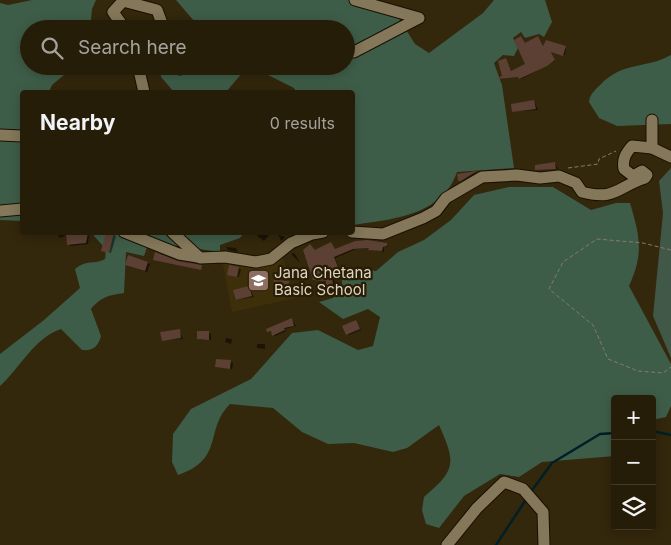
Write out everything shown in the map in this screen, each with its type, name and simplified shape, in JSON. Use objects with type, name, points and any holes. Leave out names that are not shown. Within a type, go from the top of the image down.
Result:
[{"type":"street","points":[[355,0],[419,18],[355,51]]},
{"type":"street","points":[[119,20],[113,12],[123,1],[157,10],[161,20]]},
{"type":"street","points":[[140,75],[144,90]]},
{"type":"street","points":[[652,120],[652,148]]},
{"type":"street","points":[[4,134],[20,127]]},
{"type":"street","points":[[4,134],[20,136]]},
{"type":"street","points":[[355,232],[383,234],[423,218],[436,211],[446,198],[482,178],[517,175],[540,178],[560,176],[576,183],[582,192],[598,196],[611,194],[645,178],[647,175],[642,171],[633,176],[624,169],[624,155],[636,145],[652,148],[671,157]]},
{"type":"street","points":[[0,211],[20,209]]},
{"type":"street","points":[[132,235],[179,254],[200,258],[225,257],[256,262],[271,259],[292,243],[310,235]]},
{"type":"street","points":[[175,235],[200,258]]},
{"type":"street","points":[[447,545],[477,508],[504,482],[523,488],[543,512],[544,545]]},
{"type":"path","points":[[560,176],[572,166],[598,164],[599,159],[604,155],[629,149]]},
{"type":"path","points":[[671,250],[643,243],[597,239],[563,262],[549,289],[593,325],[608,359],[638,371],[663,373],[671,367]]},
{"type":"shaded area","name":"Jana Chetana Basic School","points":[[282,255],[296,298],[232,312],[222,259],[240,261]]},
{"type":"green space","points":[[32,0],[96,0],[92,9],[91,20],[20,20],[20,75],[64,75],[52,85],[50,90],[20,90],[20,221],[0,220],[0,3],[8,5]]},
{"type":"green space","points":[[176,0],[372,0],[398,17],[415,44],[429,53],[483,13],[494,0],[545,0],[552,22],[544,37],[539,34],[525,38],[521,32],[513,38],[518,48],[514,56],[503,55],[494,63],[502,85],[514,168],[457,172],[450,187],[428,207],[399,217],[355,225],[355,90],[295,90],[268,75],[355,75],[355,20],[193,20]]},
{"type":"green space","points":[[671,55],[671,124],[617,126],[599,118],[589,102],[594,91],[608,78],[617,72],[652,63]]},
{"type":"green space","points":[[161,75],[240,75],[228,90],[172,90]]},
{"type":"green space","points":[[671,168],[671,358],[653,316],[663,213],[659,181]]},
{"type":"green space","points":[[509,187],[553,187],[591,210],[616,203],[630,203],[638,236],[639,254],[629,286],[671,364],[671,406],[666,417],[656,419],[656,395],[611,395],[611,456],[542,462],[519,477],[500,474],[464,496],[439,528],[426,524],[422,510],[424,497],[442,480],[450,465],[448,448],[439,425],[407,448],[393,452],[354,443],[328,444],[302,432],[273,408],[230,404],[222,414],[212,443],[202,461],[193,468],[178,475],[172,462],[173,434],[191,409],[251,379],[292,333],[318,330],[358,350],[373,346],[380,317],[368,309],[343,319],[319,302],[333,298],[342,288],[342,274],[356,268],[376,271],[398,252],[424,240],[451,220],[474,195]]},
{"type":"green space","points":[[94,235],[242,235],[240,238],[220,245],[220,252],[179,246],[147,247],[144,256],[126,252],[124,293],[106,297],[91,309],[101,336],[97,346],[89,350],[82,350],[61,329],[51,333],[35,346],[0,386],[0,354],[44,320],[80,288],[75,269],[83,264],[105,259],[104,247]]},
{"type":"building","points":[[521,36],[525,43],[538,36],[543,46],[546,40],[566,46],[563,56],[551,52],[555,60],[547,66],[519,79],[518,77],[496,79],[502,76],[498,61],[506,58],[511,71],[525,64],[514,40]]},
{"type":"building","points":[[534,100],[536,109],[512,112],[511,104]]},
{"type":"building","points":[[555,162],[556,169],[535,170],[535,165]]},
{"type":"building","points":[[477,171],[461,181],[458,181],[457,174]]},
{"type":"building","points":[[66,235],[88,235],[86,243],[67,245]]},
{"type":"building","points":[[105,235],[113,235],[109,253],[101,251]]},
{"type":"building","points":[[367,240],[387,243],[387,246],[383,247],[382,251],[368,250],[369,248],[353,249],[334,257],[338,267],[332,270],[333,287],[326,287],[326,281],[313,280],[303,250],[310,244],[315,250],[331,242],[335,249],[355,241]]},
{"type":"building","points":[[155,252],[178,261],[202,265],[201,270],[153,260]]},
{"type":"building","points":[[128,255],[148,262],[145,271],[125,265]]},
{"type":"building","points":[[229,265],[239,267],[237,277],[227,275]]},
{"type":"building","points":[[274,280],[289,281],[288,290],[273,288]]},
{"type":"building","points":[[249,286],[252,296],[236,300],[233,290]]},
{"type":"building","points":[[292,318],[294,326],[284,328],[285,330],[272,336],[271,331],[267,332],[266,329]]},
{"type":"building","points":[[356,320],[360,329],[346,335],[342,326]]},
{"type":"building","points":[[180,329],[181,338],[162,341],[160,332]]},
{"type":"building","points":[[197,331],[209,331],[209,340],[197,339]]},
{"type":"building","points":[[216,359],[231,360],[230,369],[215,367]]},
{"type":"waterway","points":[[656,432],[671,435]]},
{"type":"waterway","points":[[530,493],[552,463],[600,434],[611,433]]},
{"type":"waterway","points":[[496,545],[527,498]]},
{"type":"place","name":"Jana Chetana Basic School","points":[[258,281]]}]
